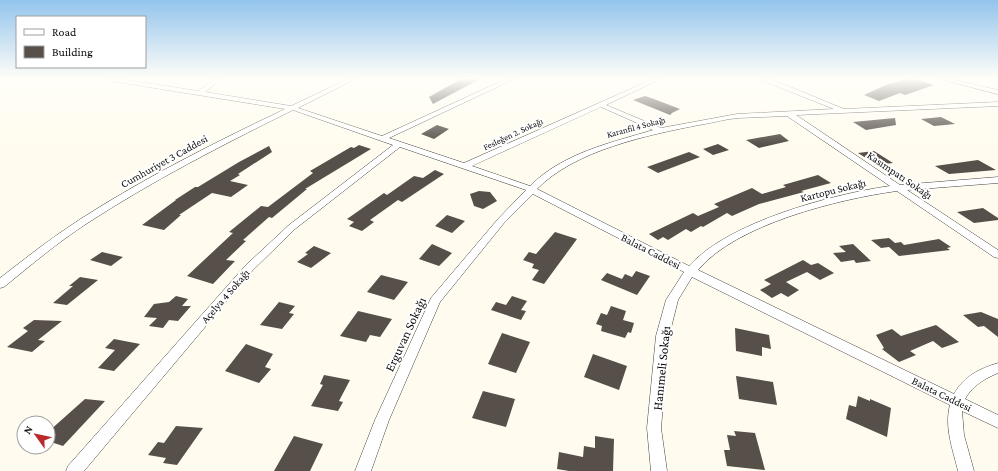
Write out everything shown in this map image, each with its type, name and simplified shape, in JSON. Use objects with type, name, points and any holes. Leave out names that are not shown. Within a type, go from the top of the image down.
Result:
[{"type":"street","name":"Balata Caddesi","points":[[249,101],[293,108],[531,189],[690,271],[998,422]]},
{"type":"street","name":"Cumhuriyet 3 Caddesi","points":[[0,284],[95,213],[205,150],[307,101]]},
{"type":"street","points":[[383,138],[463,101]]},
{"type":"street","name":"Fesleğen 2. Sokağı","points":[[465,166],[606,101]]},
{"type":"street","points":[[820,101],[843,111]]},
{"type":"street","points":[[599,104],[660,130]]},
{"type":"street","name":"Karanfil 4 Sokağı","points":[[531,189],[544,177],[569,162],[598,149],[660,130],[737,116],[998,104]]},
{"type":"street","name":"Kasımpatı Sokağı","points":[[789,114],[998,255]]},
{"type":"street","name":"Açelya 4 Sokağı","points":[[74,471],[250,268],[292,227],[399,144]]},
{"type":"street","name":"Kartopu Sokağı","points":[[690,271],[716,247],[749,229],[787,215],[838,200],[898,188],[998,180]]},
{"type":"street","name":"Erguvan Sokağı","points":[[363,471],[382,420],[435,302],[442,291],[501,221],[531,189]]},
{"type":"street","name":"Hanımeli Sokağı","points":[[659,471],[654,431],[659,366],[666,320],[672,301],[690,271]]},
{"type":"street","points":[[966,471],[956,432],[954,415],[957,401],[964,388],[972,380],[998,368]]},
{"type":"building","points":[[431,101],[439,101],[433,104]]},
{"type":"building","points":[[635,101],[659,101],[680,109],[670,115]]},
{"type":"building","points":[[941,117],[955,124],[934,126],[921,119]]},
{"type":"building","points":[[895,118],[896,125],[866,130],[853,122]]},
{"type":"building","points":[[437,125],[449,129],[434,139],[421,134]]},
{"type":"building","points":[[780,134],[789,141],[759,148],[746,140]]},
{"type":"building","points":[[718,144],[729,150],[713,155],[703,149]]},
{"type":"building","points":[[359,145],[371,149],[305,189],[307,189],[272,218],[269,217],[243,240],[246,241],[226,260],[235,261],[213,284],[187,276],[233,233],[229,232],[261,206],[268,207],[313,173],[310,171],[351,147],[354,148]]},
{"type":"building","points":[[269,146],[272,152],[238,174],[240,175],[230,181],[248,185],[231,197],[212,193],[179,215],[181,215],[164,230],[142,225],[195,187],[198,187]]},
{"type":"building","points":[[874,151],[893,163],[877,165],[858,153]]},
{"type":"building","points":[[689,152],[700,157],[658,173],[647,167]]},
{"type":"building","points":[[978,160],[996,170],[949,174],[935,166]]},
{"type":"building","points":[[435,170],[444,174],[402,202],[398,200],[370,220],[374,222],[362,231],[349,226],[354,222],[347,219],[384,193],[387,195],[414,176],[423,178]]},
{"type":"building","points":[[818,175],[831,183],[759,204],[732,216],[727,213],[703,227],[701,226],[691,232],[686,229],[668,240],[663,237],[658,240],[649,234],[693,213],[698,216],[719,207],[714,204],[752,188],[762,194],[786,187],[783,185]]},
{"type":"building","points":[[479,191],[490,192],[497,201],[483,209],[474,206],[470,194]]},
{"type":"building","points":[[983,208],[998,218],[998,220],[974,223],[957,212]]},
{"type":"building","points":[[447,215],[465,221],[452,233],[435,226]]},
{"type":"building","points":[[555,232],[577,239],[544,284],[532,280],[539,270],[532,268],[534,264],[523,260],[529,252],[536,254]]},
{"type":"building","points":[[889,238],[895,243],[901,242],[904,245],[939,239],[951,247],[947,248],[950,250],[899,256],[889,247],[881,248],[871,240]]},
{"type":"building","points":[[432,244],[452,253],[439,266],[419,259]]},
{"type":"building","points":[[853,244],[871,261],[856,263],[854,260],[841,262],[833,253],[846,252],[839,246]]},
{"type":"building","points":[[314,246],[331,253],[311,268],[297,262],[308,254],[305,253]]},
{"type":"building","points":[[102,252],[123,257],[111,266],[90,260]]},
{"type":"building","points":[[803,260],[811,265],[818,263],[834,273],[820,280],[807,272],[786,282],[799,290],[788,297],[781,293],[772,298],[760,290],[771,284],[764,280]]},
{"type":"building","points":[[636,271],[650,276],[637,295],[601,280],[607,273],[622,279],[625,274],[632,277]]},
{"type":"building","points":[[381,275],[408,282],[394,300],[367,292]]},
{"type":"building","points":[[80,277],[98,280],[67,305],[53,303],[73,286],[69,286]]},
{"type":"building","points":[[176,296],[188,299],[182,306],[191,306],[178,321],[169,320],[163,328],[149,326],[157,318],[144,317],[154,304],[169,302]]},
{"type":"building","points":[[512,296],[527,301],[521,310],[526,311],[521,320],[491,310],[496,302],[506,305]]},
{"type":"building","points":[[279,302],[295,306],[289,313],[294,314],[282,329],[260,325]]},
{"type":"building","points":[[611,306],[626,311],[623,320],[634,323],[631,333],[628,332],[625,338],[601,331],[602,326],[596,324],[601,313],[607,315]]},
{"type":"building","points":[[358,311],[392,319],[380,337],[370,335],[366,342],[340,336]]},
{"type":"building","points":[[981,312],[998,319],[998,337],[984,326],[978,327],[963,315]]},
{"type":"building","points":[[34,320],[62,321],[38,340],[45,341],[32,352],[7,347],[28,331],[23,328]]},
{"type":"building","points":[[936,325],[959,342],[942,348],[933,341],[910,351],[916,355],[899,362],[882,349],[884,348],[876,335],[892,329],[901,336]]},
{"type":"building","points":[[735,328],[769,335],[771,349],[762,347],[762,356],[736,351]]},
{"type":"building","points":[[502,333],[530,342],[516,373],[488,364]]},
{"type":"building","points":[[114,339],[140,344],[114,371],[98,368],[115,350],[105,348]]},
{"type":"building","points":[[246,344],[273,354],[265,367],[271,369],[259,383],[225,371]]},
{"type":"building","points":[[593,354],[627,366],[619,390],[584,377]]},
{"type":"building","points":[[324,375],[350,380],[339,401],[343,402],[338,411],[311,406],[323,385],[320,384]]},
{"type":"building","points":[[736,376],[773,382],[777,405],[739,399]]},
{"type":"building","points":[[483,391],[515,399],[506,427],[472,418]]},
{"type":"building","points":[[858,396],[870,401],[870,399],[891,408],[887,437],[846,419],[849,405],[856,407]]},
{"type":"building","points":[[85,399],[105,401],[63,446],[56,444],[56,425]]},
{"type":"building","points":[[176,426],[203,428],[177,465],[163,463],[166,458],[148,455],[158,442],[164,443]]},
{"type":"building","points":[[734,431],[755,433],[765,470],[727,466],[724,450],[730,450],[727,435],[736,436]]},
{"type":"building","points":[[294,436],[323,444],[310,471],[274,471]]},
{"type":"building","points":[[595,436],[614,439],[613,471],[569,471],[557,469],[559,452],[583,457],[584,446],[595,448]]}]
